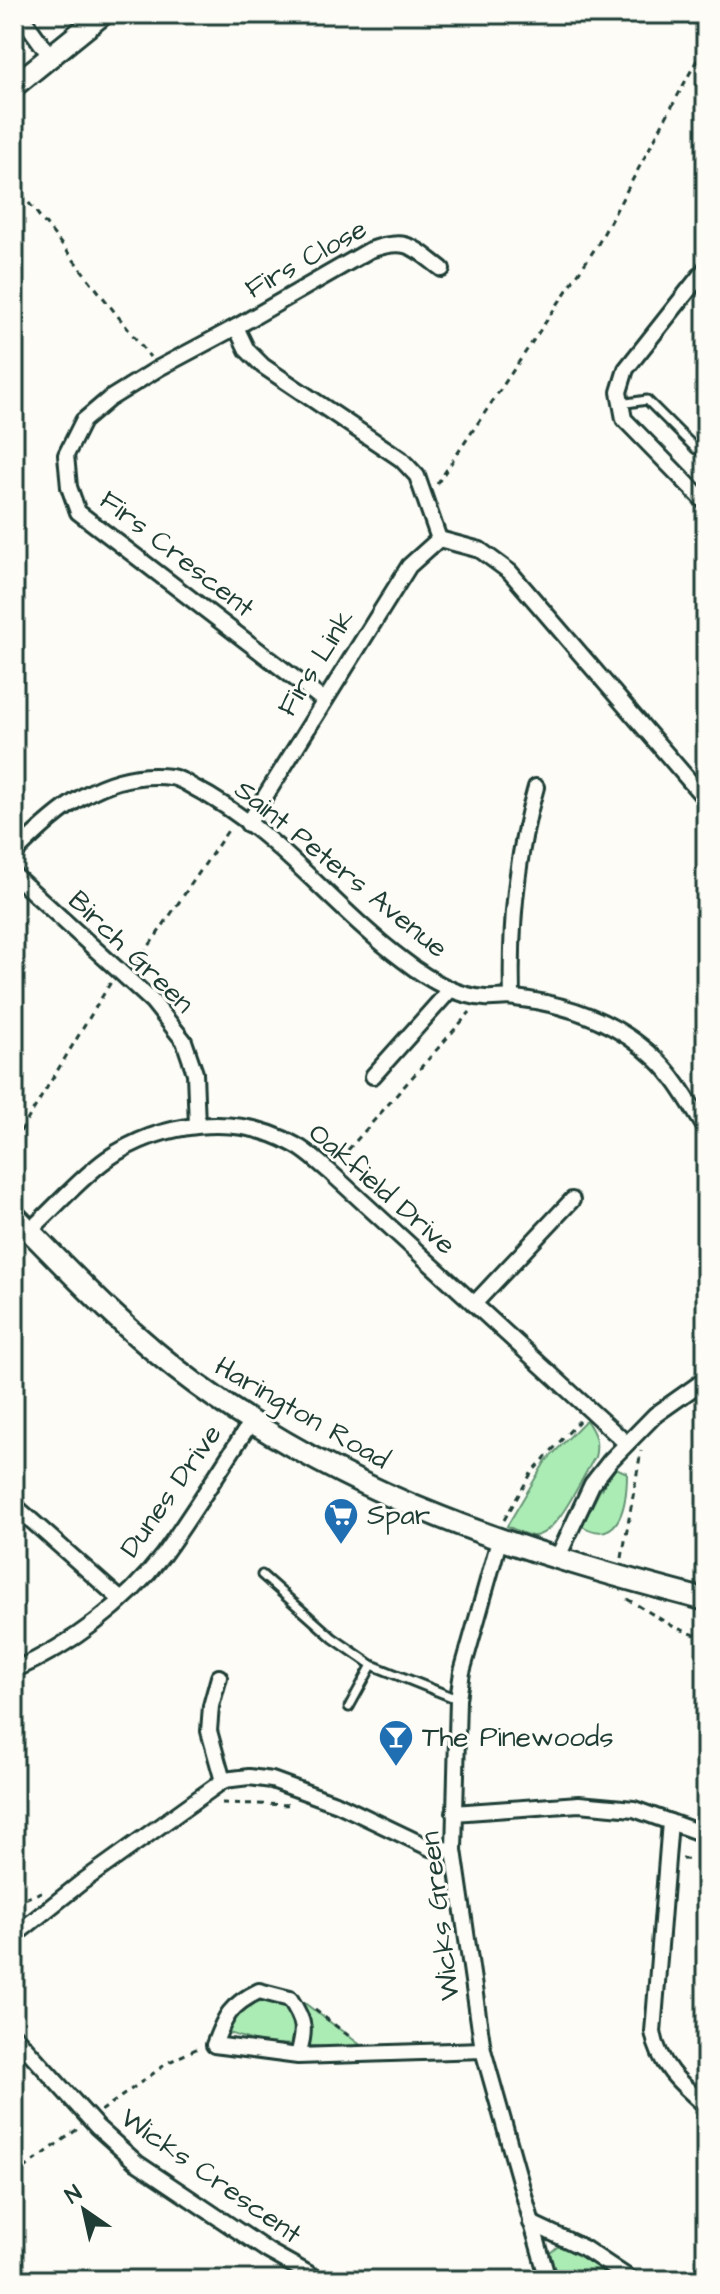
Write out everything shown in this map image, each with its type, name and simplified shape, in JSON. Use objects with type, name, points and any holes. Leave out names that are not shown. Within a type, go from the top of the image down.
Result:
[{"type":"street","points":[[20,14],[50,56]]},
{"type":"street","points":[[14,86],[103,14]]},
{"type":"street","name":"Firs Close","points":[[236,327],[370,250],[392,242],[411,246],[442,269]]},
{"type":"street","points":[[706,268],[626,369],[620,382],[624,419],[706,503]]},
{"type":"street","points":[[236,327],[247,350],[263,366],[401,459],[417,476],[439,539],[480,550],[510,572],[706,800]]},
{"type":"street","name":"Firs Crescent","points":[[236,327],[159,368],[109,399],[83,421],[66,455],[69,487],[78,512],[323,700]]},
{"type":"street","name":"Firs Link","points":[[248,824],[409,566],[439,539]]},
{"type":"street","name":"Saint Peters Avenue","points":[[14,854],[49,818],[83,795],[113,782],[174,777],[214,798],[248,824],[403,961],[450,990],[483,998],[512,997],[555,1004],[594,1017],[625,1034],[659,1061],[706,1129]]},
{"type":"street","points":[[512,997],[510,943],[520,850],[536,787]]},
{"type":"street","name":"Birch Green","points":[[14,875],[152,1001],[184,1041],[195,1073],[197,1125]]},
{"type":"street","points":[[373,1076],[450,990]]},
{"type":"street","name":"Oakfield Drive","points":[[29,1231],[105,1160],[137,1142],[197,1125],[234,1126],[268,1133],[295,1145],[329,1171],[626,1443]]},
{"type":"street","points":[[474,1304],[572,1200]]},
{"type":"street","name":"Harington Road","points":[[14,1215],[128,1329],[195,1383],[251,1422],[320,1463],[421,1511],[557,1559],[620,1586],[706,1600]]},
{"type":"street","points":[[557,1559],[592,1484],[645,1424],[706,1379]]},
{"type":"street","name":"Dunes Drive","points":[[14,1670],[72,1641],[120,1599],[162,1555],[251,1422]]},
{"type":"street","points":[[14,1505],[120,1599]]},
{"type":"street","name":"Wicks Green","points":[[496,1540],[458,1699],[454,1850],[483,2050],[548,2280]]},
{"type":"street","points":[[219,1677],[211,1706],[209,1731],[223,1781]]},
{"type":"street","points":[[14,1936],[82,1882],[223,1781],[249,1777],[272,1780],[338,1804],[430,1848],[454,1850]]},
{"type":"street","points":[[454,1813],[579,1804],[634,1809],[706,1835]]},
{"type":"street","points":[[670,1822],[653,2032],[663,2063],[706,2106]]},
{"type":"street","points":[[298,2056],[305,2028],[290,1999],[259,1991],[242,1999],[225,2015],[214,2045],[298,2056],[483,2050]]},
{"type":"street","name":"Wicks Crescent","points":[[14,2035],[89,2120],[137,2163],[268,2251],[320,2280]]},
{"type":"street","points":[[531,2223],[584,2248],[632,2280]]},
{"type":"lane","points":[[620,404],[647,400],[696,449]]},
{"type":"lane","points":[[262,1575],[333,1638],[372,1665],[458,1699]]},
{"type":"lane","points":[[349,1707],[372,1665]]},
{"type":"path","points":[[425,495],[437,484],[598,244],[706,43]]},
{"type":"path","points":[[14,184],[159,368]]},
{"type":"path","points":[[329,1171],[483,998]]},
{"type":"path","points":[[496,1540],[532,1472],[590,1410]]},
{"type":"path","points":[[645,1424],[620,1586],[674,1627],[706,1639]]},
{"type":"path","points":[[221,1803],[299,1805]]},
{"type":"path","points":[[667,1858],[706,1860]]},
{"type":"path","points":[[290,1999],[303,2002],[373,2054]]},
{"type":"path","points":[[14,2176],[169,2062],[195,2049],[214,2045]]},
{"type":"green space","points":[[586,1420],[595,1437],[595,1457],[559,1517],[551,1527],[532,1536],[507,1526],[545,1462]]},
{"type":"green space","points":[[616,1468],[627,1473],[619,1518],[605,1531],[582,1526],[599,1492]]},
{"type":"green space","points":[[290,1999],[303,2002],[366,2049],[260,2043],[229,2033],[233,2021],[251,2003]]},
{"type":"green space","points":[[557,2247],[566,2247],[619,2280],[558,2280],[550,2253]]},
{"type":"place","name":"Spar","points":[[341,1546]]},
{"type":"place","name":"The Pinewoods","points":[[396,1768]]}]
